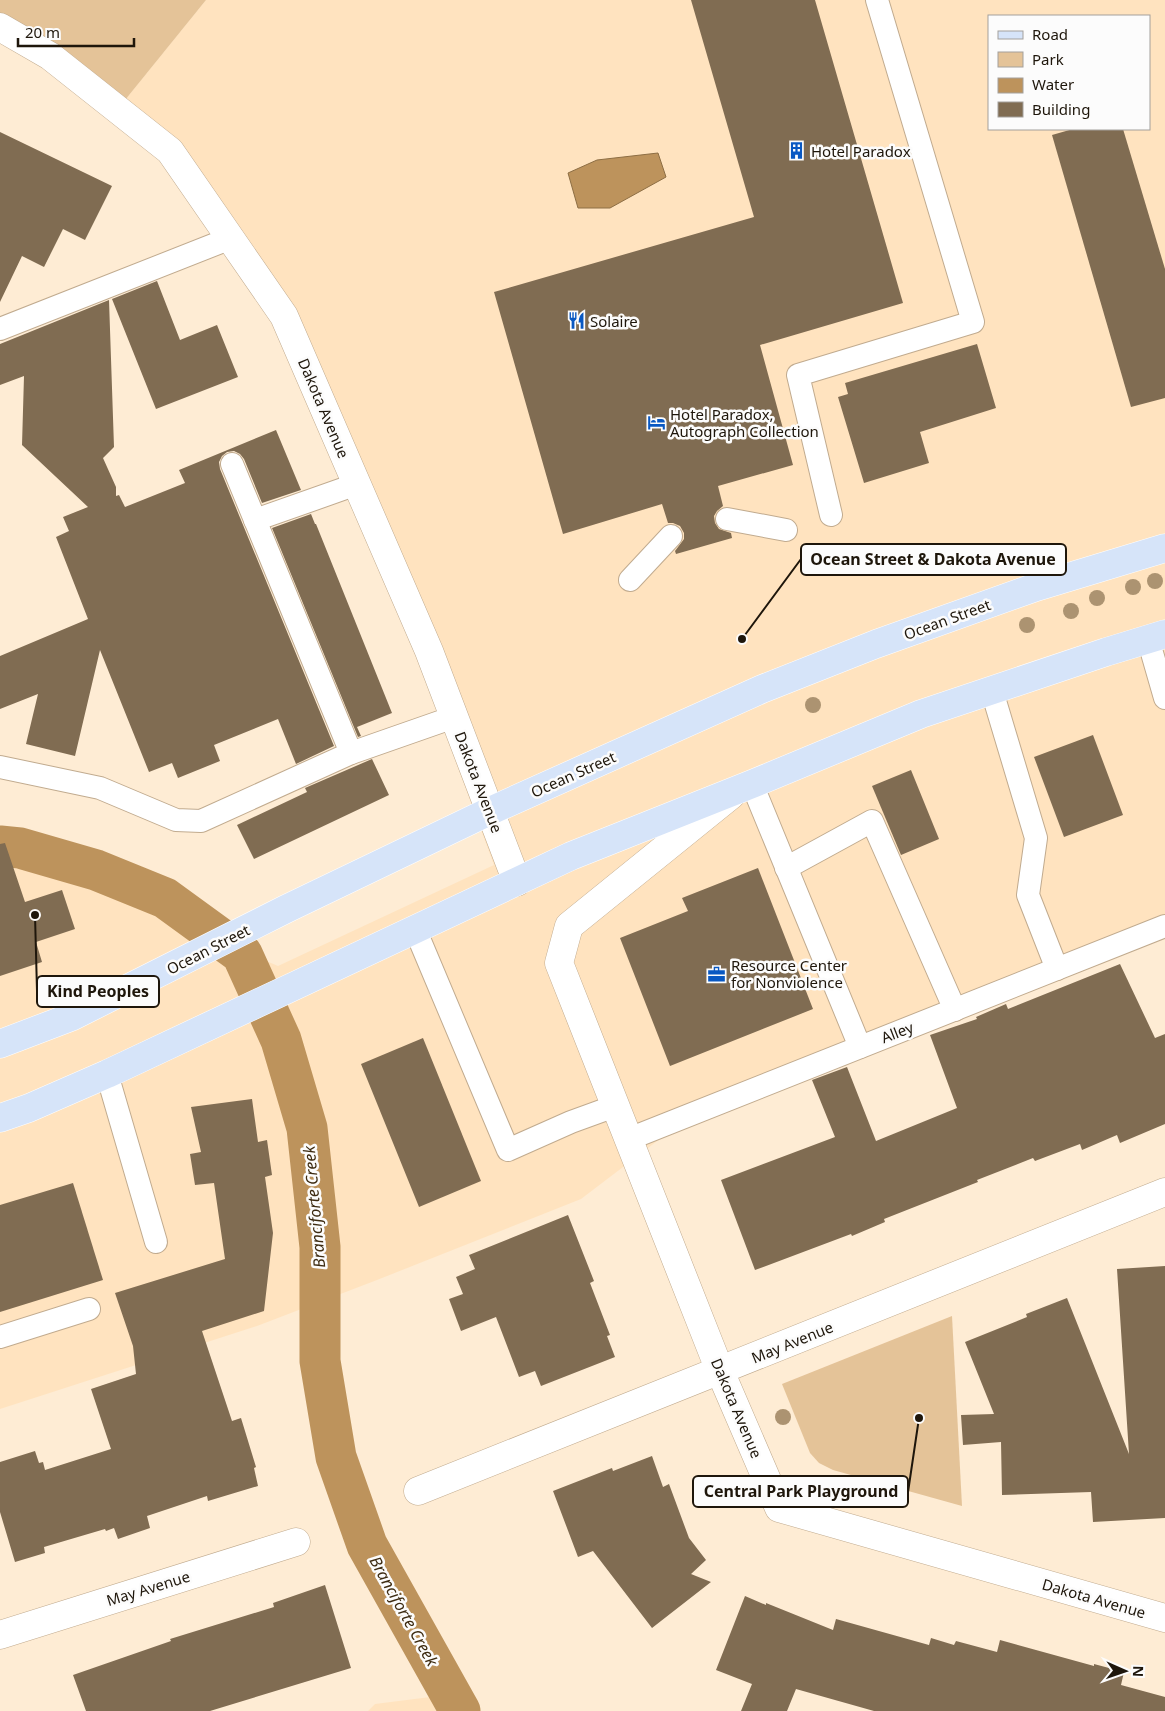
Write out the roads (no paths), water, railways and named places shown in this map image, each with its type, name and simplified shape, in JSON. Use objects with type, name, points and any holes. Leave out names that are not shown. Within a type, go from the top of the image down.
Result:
[{"type":"main road","name":"Ocean Street","points":[[0,1044],[71,1017],[286,909],[490,811],[762,690],[876,644],[1036,587],[1165,548]]},
{"type":"main road","points":[[0,1118],[29,1108],[107,1074],[571,856],[921,714],[1106,652],[1157,637]]},
{"type":"street","name":"Dakota Avenue","points":[[0,27],[50,56],[170,151],[284,316],[429,651],[517,882]]},
{"type":"street","name":"Dakota Avenue","points":[[745,787],[569,926],[559,963],[720,1371],[780,1508],[1165,1618]]},
{"type":"street","name":"May Avenue","points":[[418,1491],[1165,1192]]},
{"type":"street","name":"May Avenue","points":[[0,1635],[296,1542]]},
{"type":"lane","points":[[831,515],[798,374],[973,322],[876,0]]},
{"type":"lane","points":[[0,329],[231,238]]},
{"type":"lane","points":[[232,464],[351,753]]},
{"type":"lane","points":[[255,520],[357,484]]},
{"type":"lane","points":[[727,519],[786,530]]},
{"type":"lane","points":[[630,580],[671,536]]},
{"type":"lane","points":[[1157,637],[1165,698]]},
{"type":"lane","points":[[992,691],[1036,838],[1028,895],[1057,969]]},
{"type":"lane","points":[[0,767],[100,788],[176,820],[201,821],[351,753],[454,717]]},
{"type":"lane","points":[[745,787],[786,868],[860,1047]]},
{"type":"lane","points":[[786,868],[872,821],[954,1010]]},
{"type":"lane","name":"Alley","points":[[629,1139],[1165,926]]},
{"type":"lane","points":[[415,929],[508,1150],[571,1122],[615,1106]]},
{"type":"lane","points":[[107,1074],[156,1242]]},
{"type":"lane","points":[[0,1337],[89,1309]]},
{"type":"water","points":[[658,153],[666,177],[610,208],[578,208],[568,173],[597,160]]},
{"type":"waterway","name":"Branciforte Creek","points":[[0,846],[20,848],[96,870],[165,898],[242,954],[281,1040],[307,1128],[320,1247],[320,1361],[336,1457],[367,1545],[460,1711]]},
{"type":"place","name":"Hotel Paradox","points":[[797,151]]},
{"type":"place","name":"Solaire","points":[[576,321]]},
{"type":"place","name":"Hotel Paradox, Autograph Collection","points":[[656,423]]},
{"type":"place","name":"Ocean Street & Dakota Avenue","points":[[742,639]]},
{"type":"place","name":"Kind Peoples","points":[[35,915]]},
{"type":"place","name":"Resource Center for Nonviolence","points":[[717,974]]},
{"type":"place","name":"Central Park Playground","points":[[919,1418]]}]
